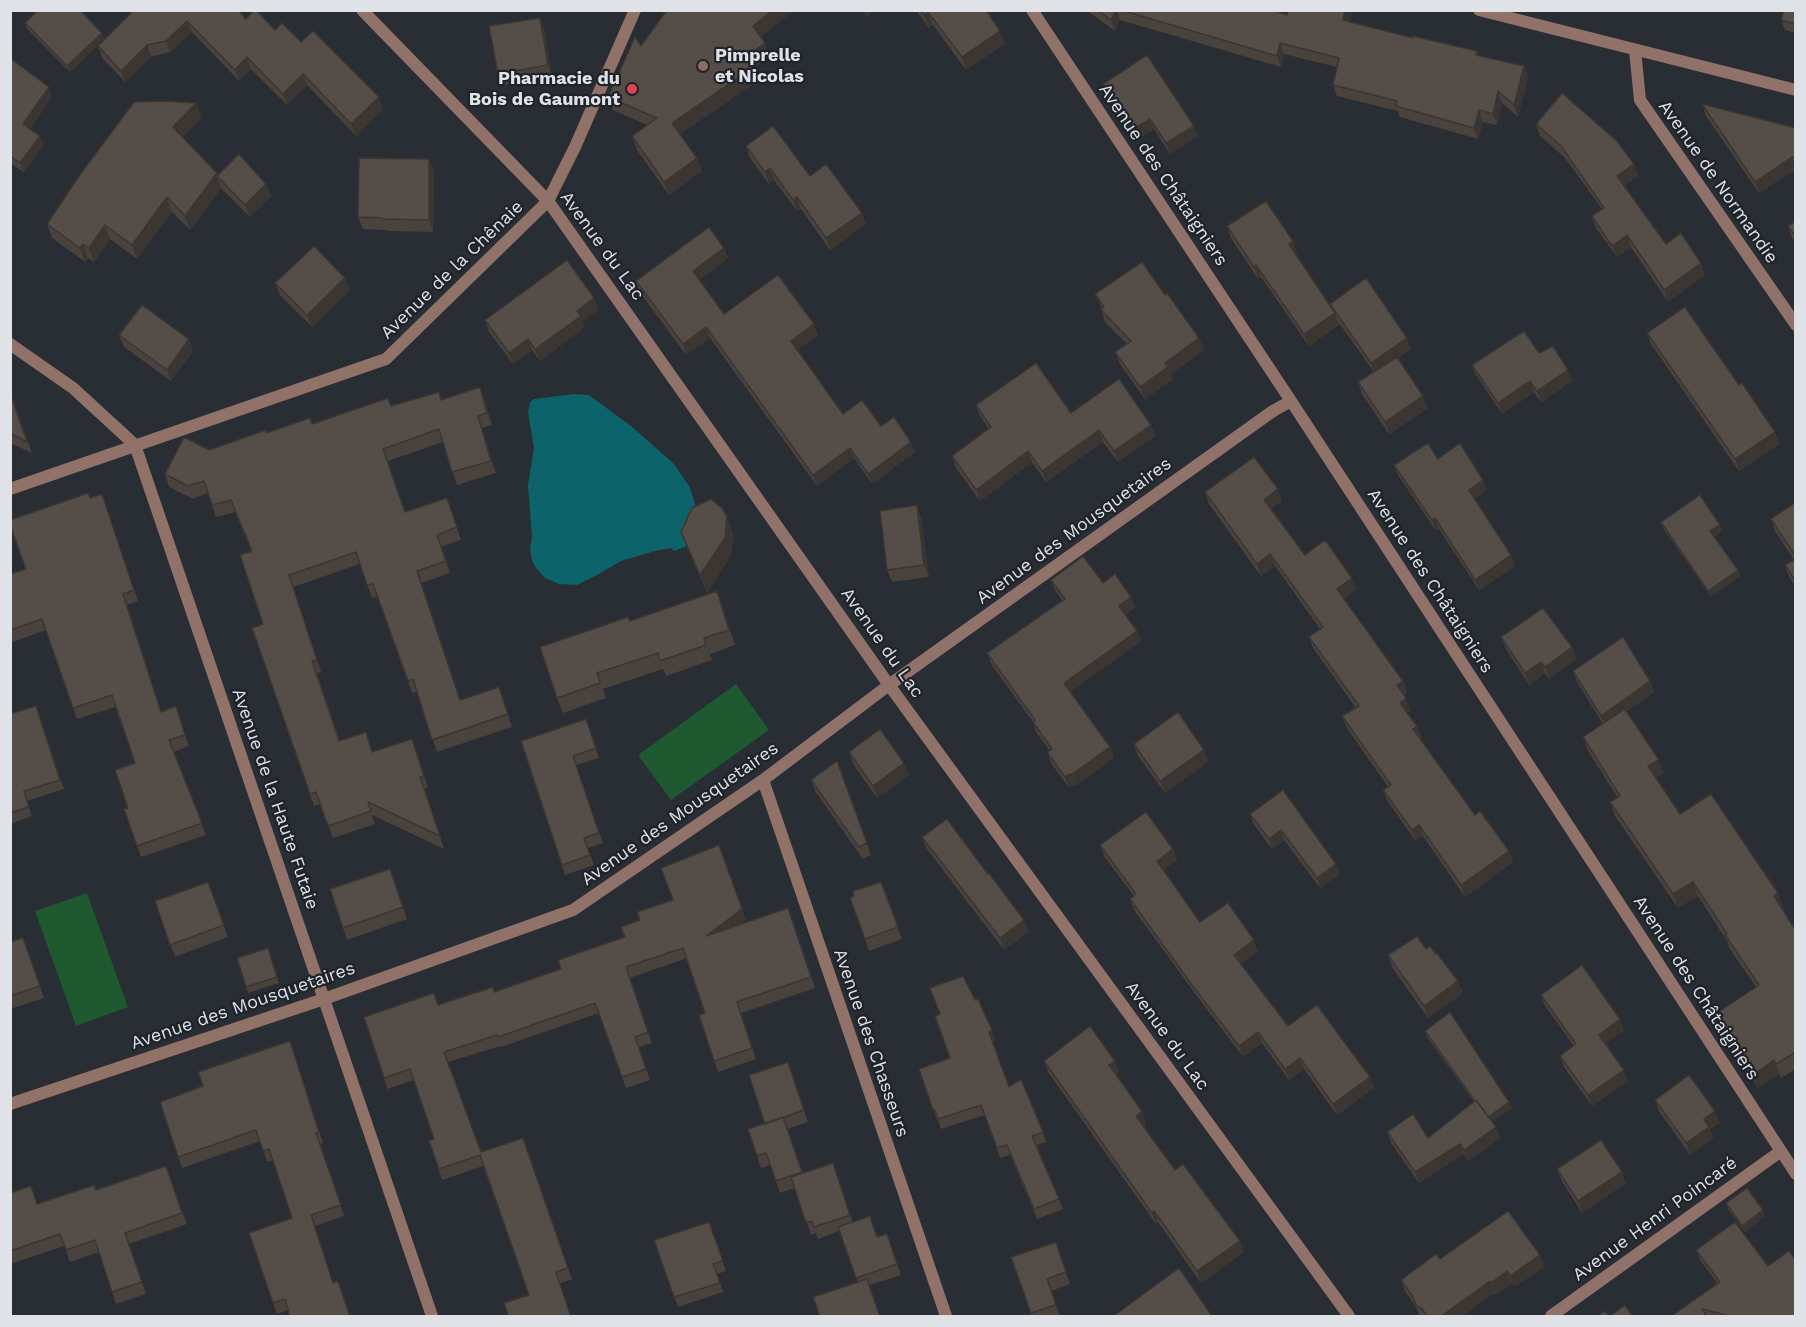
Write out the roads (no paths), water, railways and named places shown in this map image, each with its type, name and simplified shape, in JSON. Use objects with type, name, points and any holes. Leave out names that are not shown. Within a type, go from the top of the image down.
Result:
[{"type":"street","name":"Avenue du Lac","points":[[362,10],[548,201],[889,685],[1349,1317]]},
{"type":"street","name":"Avenue de la Chênaie","points":[[10,489],[386,359],[548,201],[575,147],[635,10]]},
{"type":"street","name":"Avenue des Châtaigniers","points":[[1032,10],[1291,401],[1796,1174]]},
{"type":"street","points":[[1479,10],[1796,90]]},
{"type":"street","name":"Avenue de Normandie","points":[[1635,50],[1640,100],[1796,325]]},
{"type":"street","name":"Avenue de la Haute Futaie","points":[[10,344],[73,388],[135,445],[432,1317]]},
{"type":"street","name":"Avenue des Mousquetaires","points":[[10,1104],[324,999],[573,910],[763,780],[889,685],[1273,411],[1291,401]]},
{"type":"street","name":"Avenue des Chasseurs","points":[[763,780],[946,1317]]},
{"type":"street","name":"Avenue Henri Poincaré","points":[[1551,1317],[1781,1151]]},
{"type":"water","points":[[574,394],[589,395],[631,426],[674,464],[689,486],[697,513],[696,524],[685,547],[674,551],[671,548],[655,551],[621,561],[577,585],[559,584],[545,578],[532,560],[528,485],[534,448],[528,412],[530,402],[534,399]]},
{"type":"place","name":"Pimprelle et Nicolas","points":[[703,66]]},
{"type":"place","name":"Pharmacie du Bois de Gaumont","points":[[632,89]]}]
